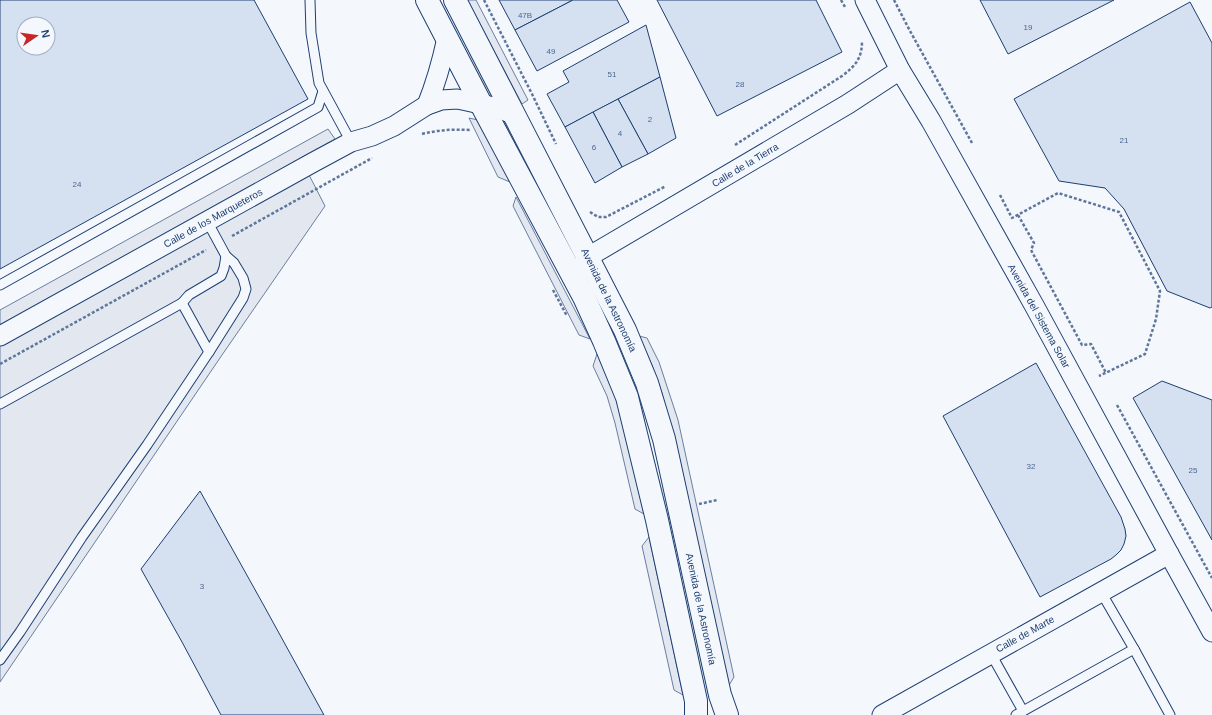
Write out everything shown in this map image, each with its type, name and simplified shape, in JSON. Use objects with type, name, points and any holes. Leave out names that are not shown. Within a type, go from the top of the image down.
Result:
[{"type":"street","points":[[427,0],[584,297],[627,397],[658,528],[696,701],[696,715]]},
{"type":"street","name":"Avenida de la Astronomía","points":[[455,0],[625,330],[647,383],[664,439],[720,695],[727,715]]},
{"type":"street","name":"Avenida del Sistema Solar","points":[[865,0],[900,70],[931,121],[1031,300],[1212,632]]},
{"type":"street","points":[[427,105],[436,84],[447,38]]},
{"type":"street","name":"Calle de la Tierra","points":[[588,257],[848,104],[900,70]]},
{"type":"street","name":"Calle de los Marqueteros","points":[[0,336],[351,142],[372,136],[394,126],[427,105],[441,100],[456,99],[498,108],[515,116]]},
{"type":"street","points":[[542,219],[567,250],[576,255],[588,257],[582,268],[581,281],[584,297]]},
{"type":"street","name":"Calle de Marte","points":[[882,715],[1169,554]]},
{"type":"lane","points":[[310,0],[311,33],[319,83],[351,142]]},
{"type":"lane","points":[[0,285],[318,107],[323,91]]},
{"type":"lane","points":[[0,660],[82,537],[147,445],[243,298],[246,289],[243,278],[234,263],[226,256],[207,221]]},
{"type":"lane","points":[[0,404],[182,303],[189,295],[221,276],[226,256]]},
{"type":"lane","points":[[182,303],[209,352]]},
{"type":"lane","points":[[1101,592],[1170,715]]},
{"type":"lane","points":[[991,654],[1019,713],[1134,649]]},
{"type":"path","points":[[484,0],[532,94],[558,150]]},
{"type":"path","points":[[841,0],[847,11]]},
{"type":"path","points":[[894,0],[972,143]]},
{"type":"path","points":[[729,149],[842,76],[853,67],[861,54],[861,38]]},
{"type":"path","points":[[420,134],[438,130],[472,130]]},
{"type":"path","points":[[0,364],[374,157]]},
{"type":"path","points":[[587,211],[598,217],[606,217],[668,184]]},
{"type":"path","points":[[1000,194],[1012,218],[1058,193],[1119,212],[1160,291],[1156,319],[1145,354],[1100,376]]},
{"type":"path","points":[[1018,215],[1034,243],[1031,250],[1082,345],[1091,344],[1106,373]]},
{"type":"path","points":[[553,290],[568,317]]},
{"type":"path","points":[[1117,405],[1212,578]]},
{"type":"shaded area","points":[[467,0],[476,0],[528,100],[522,104]]},
{"type":"shaded area","points":[[469,118],[478,120],[510,182],[498,177]]},
{"type":"shaded area","points":[[328,129],[335,139],[0,327],[0,310]]},
{"type":"shaded area","points":[[308,173],[325,206],[0,682],[0,343]]},
{"type":"shaded area","points":[[516,197],[590,339],[579,335],[513,206]]},
{"type":"shaded area","points":[[639,336],[647,338],[659,362],[678,420],[734,677],[728,687],[662,393],[652,365]]},
{"type":"shaded area","points":[[597,354],[614,393],[622,418],[644,514],[635,509],[615,423],[607,396],[593,366]]},
{"type":"shaded area","points":[[649,537],[683,695],[674,690],[642,546]]},
{"type":"building","points":[[0,0],[254,0],[308,99],[0,269]]},
{"type":"building","points":[[499,0],[573,0],[515,30]]},
{"type":"building","points":[[573,0],[617,0],[629,22],[537,71],[515,30]]},
{"type":"building","points":[[657,0],[816,0],[842,52],[717,116]]},
{"type":"building","points":[[980,0],[1114,0],[1008,54]]},
{"type":"building","points":[[1190,2],[1212,43],[1212,307],[1210,308],[1167,291],[1124,209],[1105,188],[1059,181],[1014,99]]},
{"type":"building","points":[[646,25],[660,77],[565,127],[547,94],[569,82],[563,71]]},
{"type":"building","points":[[660,77],[676,138],[648,154],[618,99]]},
{"type":"building","points":[[618,99],[648,154],[622,167],[593,112]]},
{"type":"building","points":[[593,112],[622,167],[595,183],[565,127]]},
{"type":"building","points":[[1036,363],[1121,517],[1126,536],[1121,550],[1111,559],[1040,597],[943,416]]},
{"type":"building","points":[[1162,381],[1212,400],[1212,540],[1133,398]]},
{"type":"building","points":[[200,491],[324,715],[221,715],[141,569]]}]
